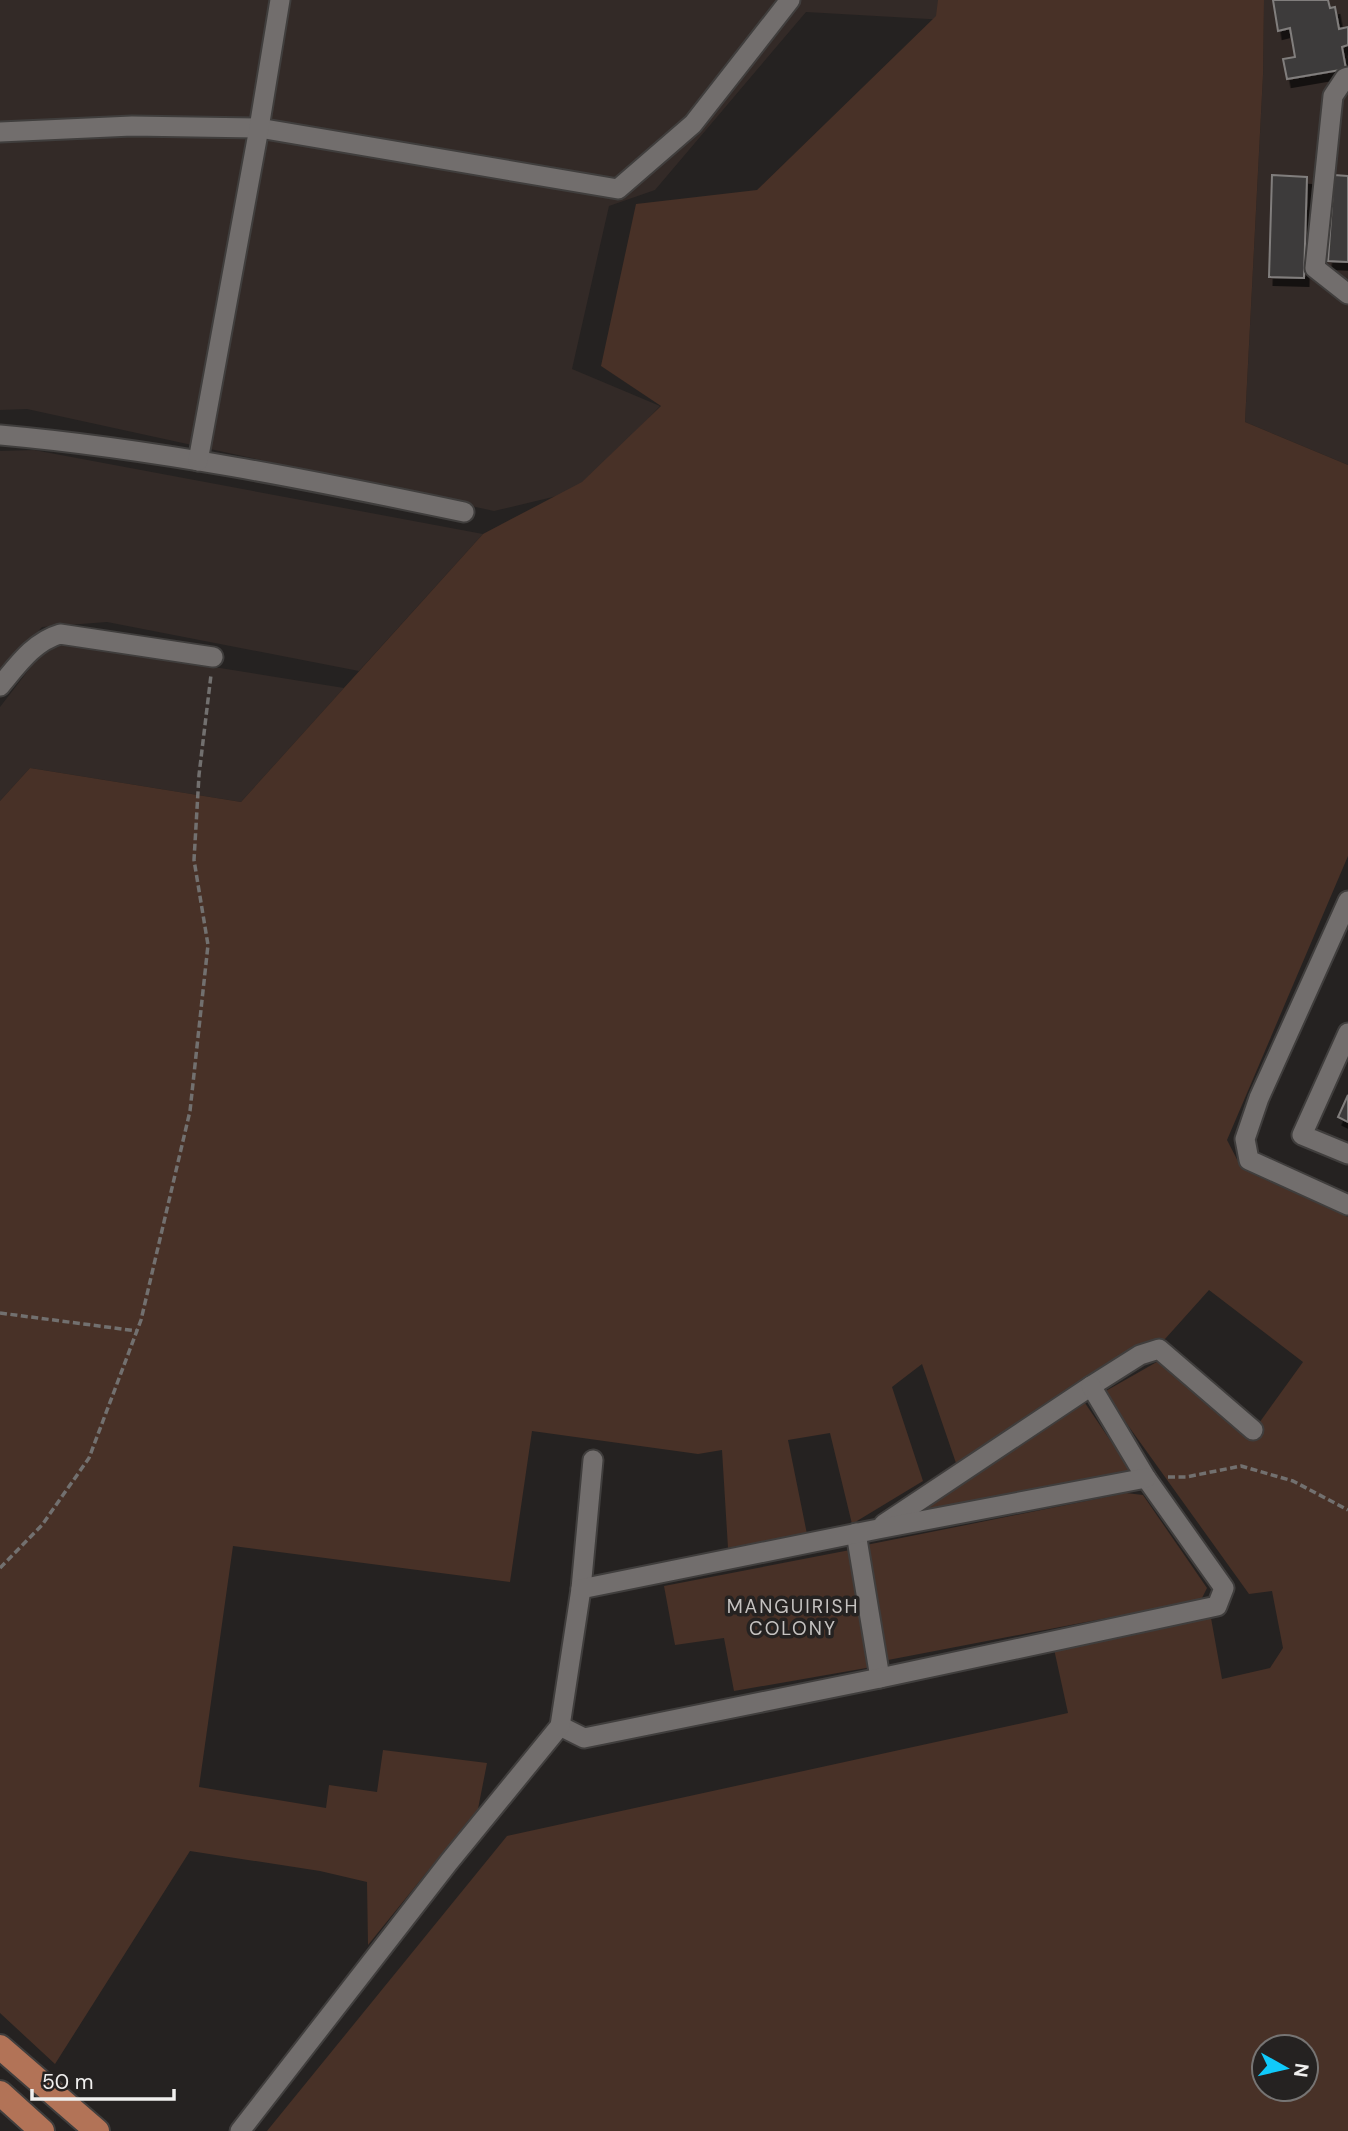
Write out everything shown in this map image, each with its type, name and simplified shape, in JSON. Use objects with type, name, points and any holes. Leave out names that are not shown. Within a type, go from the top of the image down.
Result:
[{"type":"main road","points":[[0,2047],[97,2131]]},
{"type":"main road","points":[[0,2093],[42,2131]]},
{"type":"street","points":[[198,461],[280,0]]},
{"type":"street","points":[[0,132],[132,126],[259,128],[618,188],[693,124],[790,0]]},
{"type":"street","points":[[1348,78],[1345,78],[1333,96],[1315,268],[1348,294]]},
{"type":"street","points":[[0,435],[198,461],[464,512]]},
{"type":"street","points":[[0,686],[23,658],[46,639],[60,634],[213,657]]},
{"type":"street","points":[[1348,901],[1259,1098],[1245,1139],[1249,1160],[1348,1205]]},
{"type":"street","points":[[1348,1033],[1302,1135],[1348,1154]]},
{"type":"street","points":[[878,1529],[1091,1386],[1140,1355],[1159,1349],[1252,1430]]},
{"type":"street","points":[[560,1726],[584,1738],[1217,1606],[1224,1588],[1146,1478],[1091,1386]]},
{"type":"street","points":[[240,2131],[449,1862],[560,1726],[581,1588],[593,1460]]},
{"type":"street","points":[[581,1588],[1146,1478]]},
{"type":"street","points":[[856,1533],[880,1678]]},
{"type":"path","points":[[0,1568],[42,1525],[89,1458],[137,1331],[178,1163],[192,1097],[208,944],[194,860],[199,775],[213,657]]},
{"type":"path","points":[[0,1312],[137,1331]]},
{"type":"path","points":[[1146,1478],[1186,1477],[1241,1466],[1293,1481],[1348,1510]]},
{"type":"shaded area","points":[[0,0],[949,0],[946,20],[806,12],[655,190],[609,206],[572,369],[660,406],[582,490],[494,511],[27,409],[0,410]]},
{"type":"shaded area","points":[[938,0],[1264,0],[1263,75],[1245,422],[1348,465],[1348,856],[1227,1140],[1242,1169],[1348,1217],[1348,2131],[267,2131],[507,1836],[1068,1713],[1054,1649],[1211,1618],[1222,1679],[1270,1668],[1283,1648],[1272,1591],[1249,1594],[1104,1392],[1162,1359],[1249,1437],[1303,1362],[1209,1290],[1165,1339],[1137,1347],[957,1466],[922,1364],[892,1387],[923,1481],[852,1524],[830,1433],[788,1440],[807,1534],[728,1548],[722,1450],[698,1454],[532,1431],[510,1582],[233,1546],[199,1787],[326,1808],[329,1785],[377,1792],[383,1750],[487,1763],[478,1809],[368,1945],[367,1882],[320,1871],[190,1851],[55,2064],[0,2013],[0,801],[30,768],[241,802],[483,534],[582,482],[661,406],[601,366],[636,204],[757,190],[936,16]]},
{"type":"shaded area","points":[[1264,0],[1348,0],[1348,465],[1245,422],[1263,75]]},
{"type":"shaded area","points":[[34,450],[483,534],[359,671],[107,622],[42,627],[0,675],[0,451]]},
{"type":"shaded area","points":[[70,644],[344,688],[241,802],[30,768],[0,801],[0,707],[47,646]]},
{"type":"shaded area","points":[[1085,1403],[1133,1474],[918,1513]]},
{"type":"shaded area","points":[[1126,1493],[1143,1495],[1207,1588],[1201,1600],[888,1660],[866,1545]]},
{"type":"shaded area","points":[[850,1550],[872,1667],[734,1691],[724,1638],[675,1645],[664,1586]]},
{"type":"building","points":[[1273,0],[1328,0],[1330,8],[1335,7],[1339,29],[1348,27],[1348,45],[1342,47],[1346,69],[1287,79],[1283,59],[1295,57],[1290,28],[1278,31]]},
{"type":"building","points":[[1272,175],[1307,177],[1304,278],[1269,277]]},
{"type":"building","points":[[1334,175],[1348,176],[1348,262],[1328,261]]},
{"type":"building","points":[[1348,1095],[1348,1122],[1338,1117]]},
{"type":"district","name":"MANGUIRISH COLONY","points":[[793,1617]]}]
